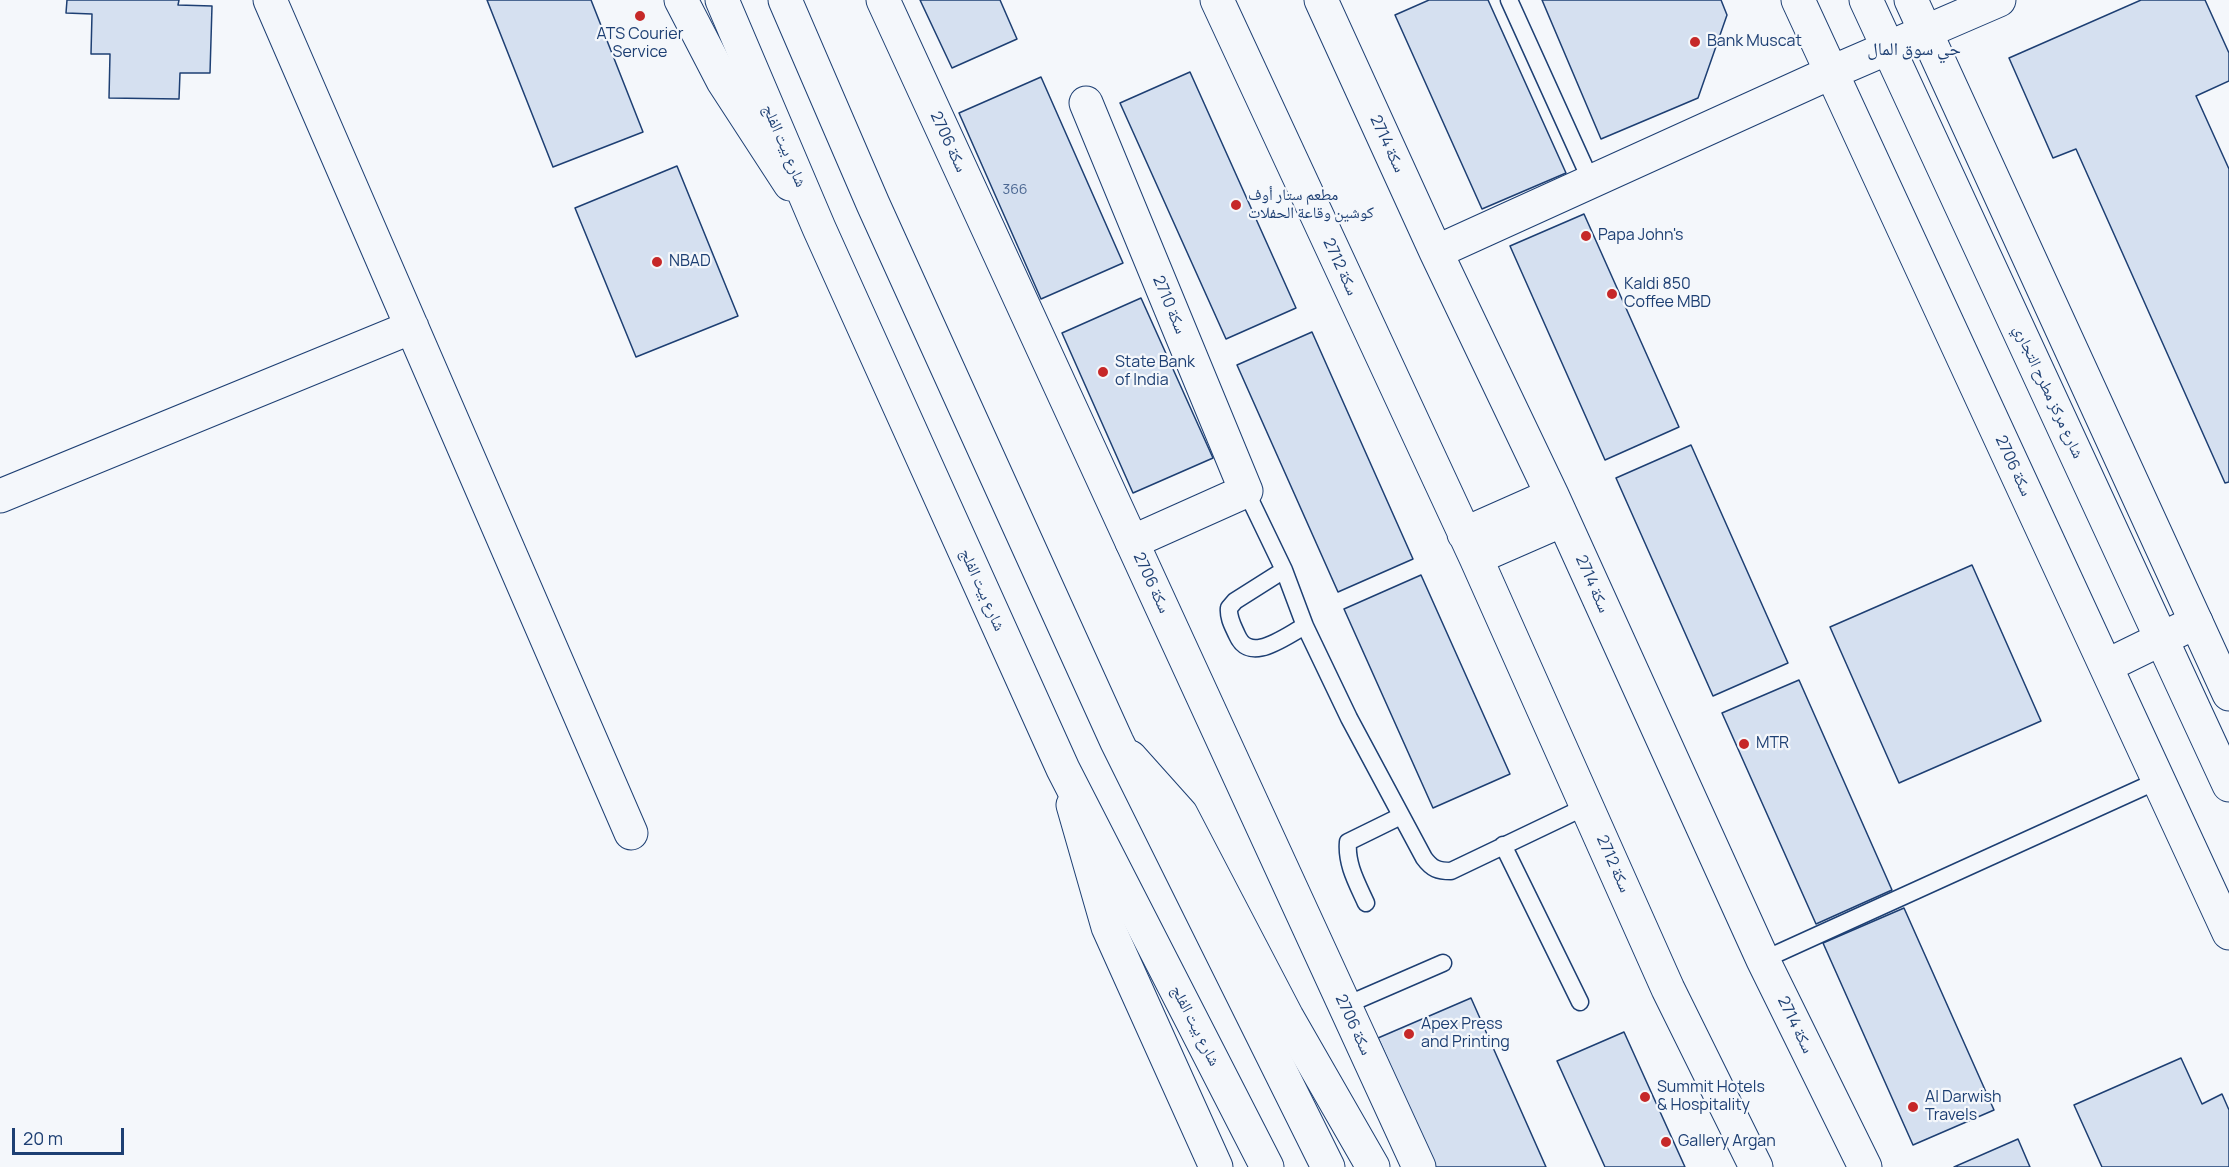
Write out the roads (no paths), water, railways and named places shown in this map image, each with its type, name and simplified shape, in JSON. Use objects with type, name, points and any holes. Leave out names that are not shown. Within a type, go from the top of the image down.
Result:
[{"type":"street","points":[[270,0],[631,833]]},
{"type":"street","points":[[681,0],[723,81],[819,228]]},
{"type":"street","name":"شارع بيت الفلج","points":[[722,0],[819,228],[1063,769],[1268,1167]]},
{"type":"street","points":[[785,0],[878,215],[1117,742],[1329,1167]]},
{"type":"street","name":"سكة 2706","points":[[883,0],[1419,1167]]},
{"type":"street","name":"سكة 2712","points":[[1217,0],[1470,546],[1668,989],[1756,1167]]},
{"type":"street","name":"سكة 2714","points":[[1321,0],[1436,252],[1557,508],[1763,960],[1865,1167]]},
{"type":"street","name":"سكة 2706","points":[[1798,0],[2229,933]]},
{"type":"street","name":"شارع مركز مطرح التجاري","points":[[1866,0],[2229,785]]},
{"type":"street","points":[[1911,0],[2229,694]]},
{"type":"street","points":[[1436,252],[1888,47],[1999,0]]},
{"type":"street","name":"سكة 2710","points":[[1086,103],[1246,491]]},
{"type":"street","points":[[0,496],[412,327]]},
{"type":"street","points":[[1132,542],[1246,491]]},
{"type":"street","points":[[1470,546],[1557,508]]},
{"type":"street","points":[[2106,666],[2196,622]]},
{"type":"street","points":[[1117,742],[1180,814],[1287,1017],[1373,1167]]},
{"type":"street","points":[[1063,769],[1108,927],[1216,1167]]},
{"type":"lane","points":[[1509,0],[1591,182]]},
{"type":"lane","points":[[1246,491],[1284,570],[1305,626],[1349,718],[1431,868],[1451,871],[1587,806]]},
{"type":"lane","points":[[1284,570],[1236,601],[1229,608],[1228,616],[1239,641],[1249,648],[1262,648],[1305,626]]},
{"type":"lane","points":[[1763,960],[2159,780]]},
{"type":"lane","points":[[1366,903],[1351,868],[1347,853],[1348,842],[1401,816]]},
{"type":"lane","points":[[1503,845],[1580,1002]]},
{"type":"lane","points":[[1344,1006],[1443,963]]},
{"type":"place","name":"ATS Courier Service","points":[[640,16]]},
{"type":"place","name":"Bank Muscat","points":[[1695,42]]},
{"type":"place","name":"مطعم ستار أوف كوشين وقاعة الحفلات","points":[[1236,205]]},
{"type":"place","name":"Papa John's","points":[[1586,236]]},
{"type":"place","name":"NBAD","points":[[657,262]]},
{"type":"place","name":"Kaldi 850 Coffee MBD","points":[[1612,294]]},
{"type":"place","name":"State Bank of India","points":[[1103,372]]},
{"type":"place","name":"MTR","points":[[1744,744]]},
{"type":"place","name":"Apex Press and Printing","points":[[1409,1034]]},
{"type":"place","name":"Summit Hotels & Hospitality","points":[[1645,1097]]},
{"type":"place","name":"Al Darwish Travels","points":[[1913,1107]]},
{"type":"place","name":"Gallery Argan","points":[[1666,1142]]},
{"type":"district","name":"حي سوق المال","points":[[1914,50]]}]
